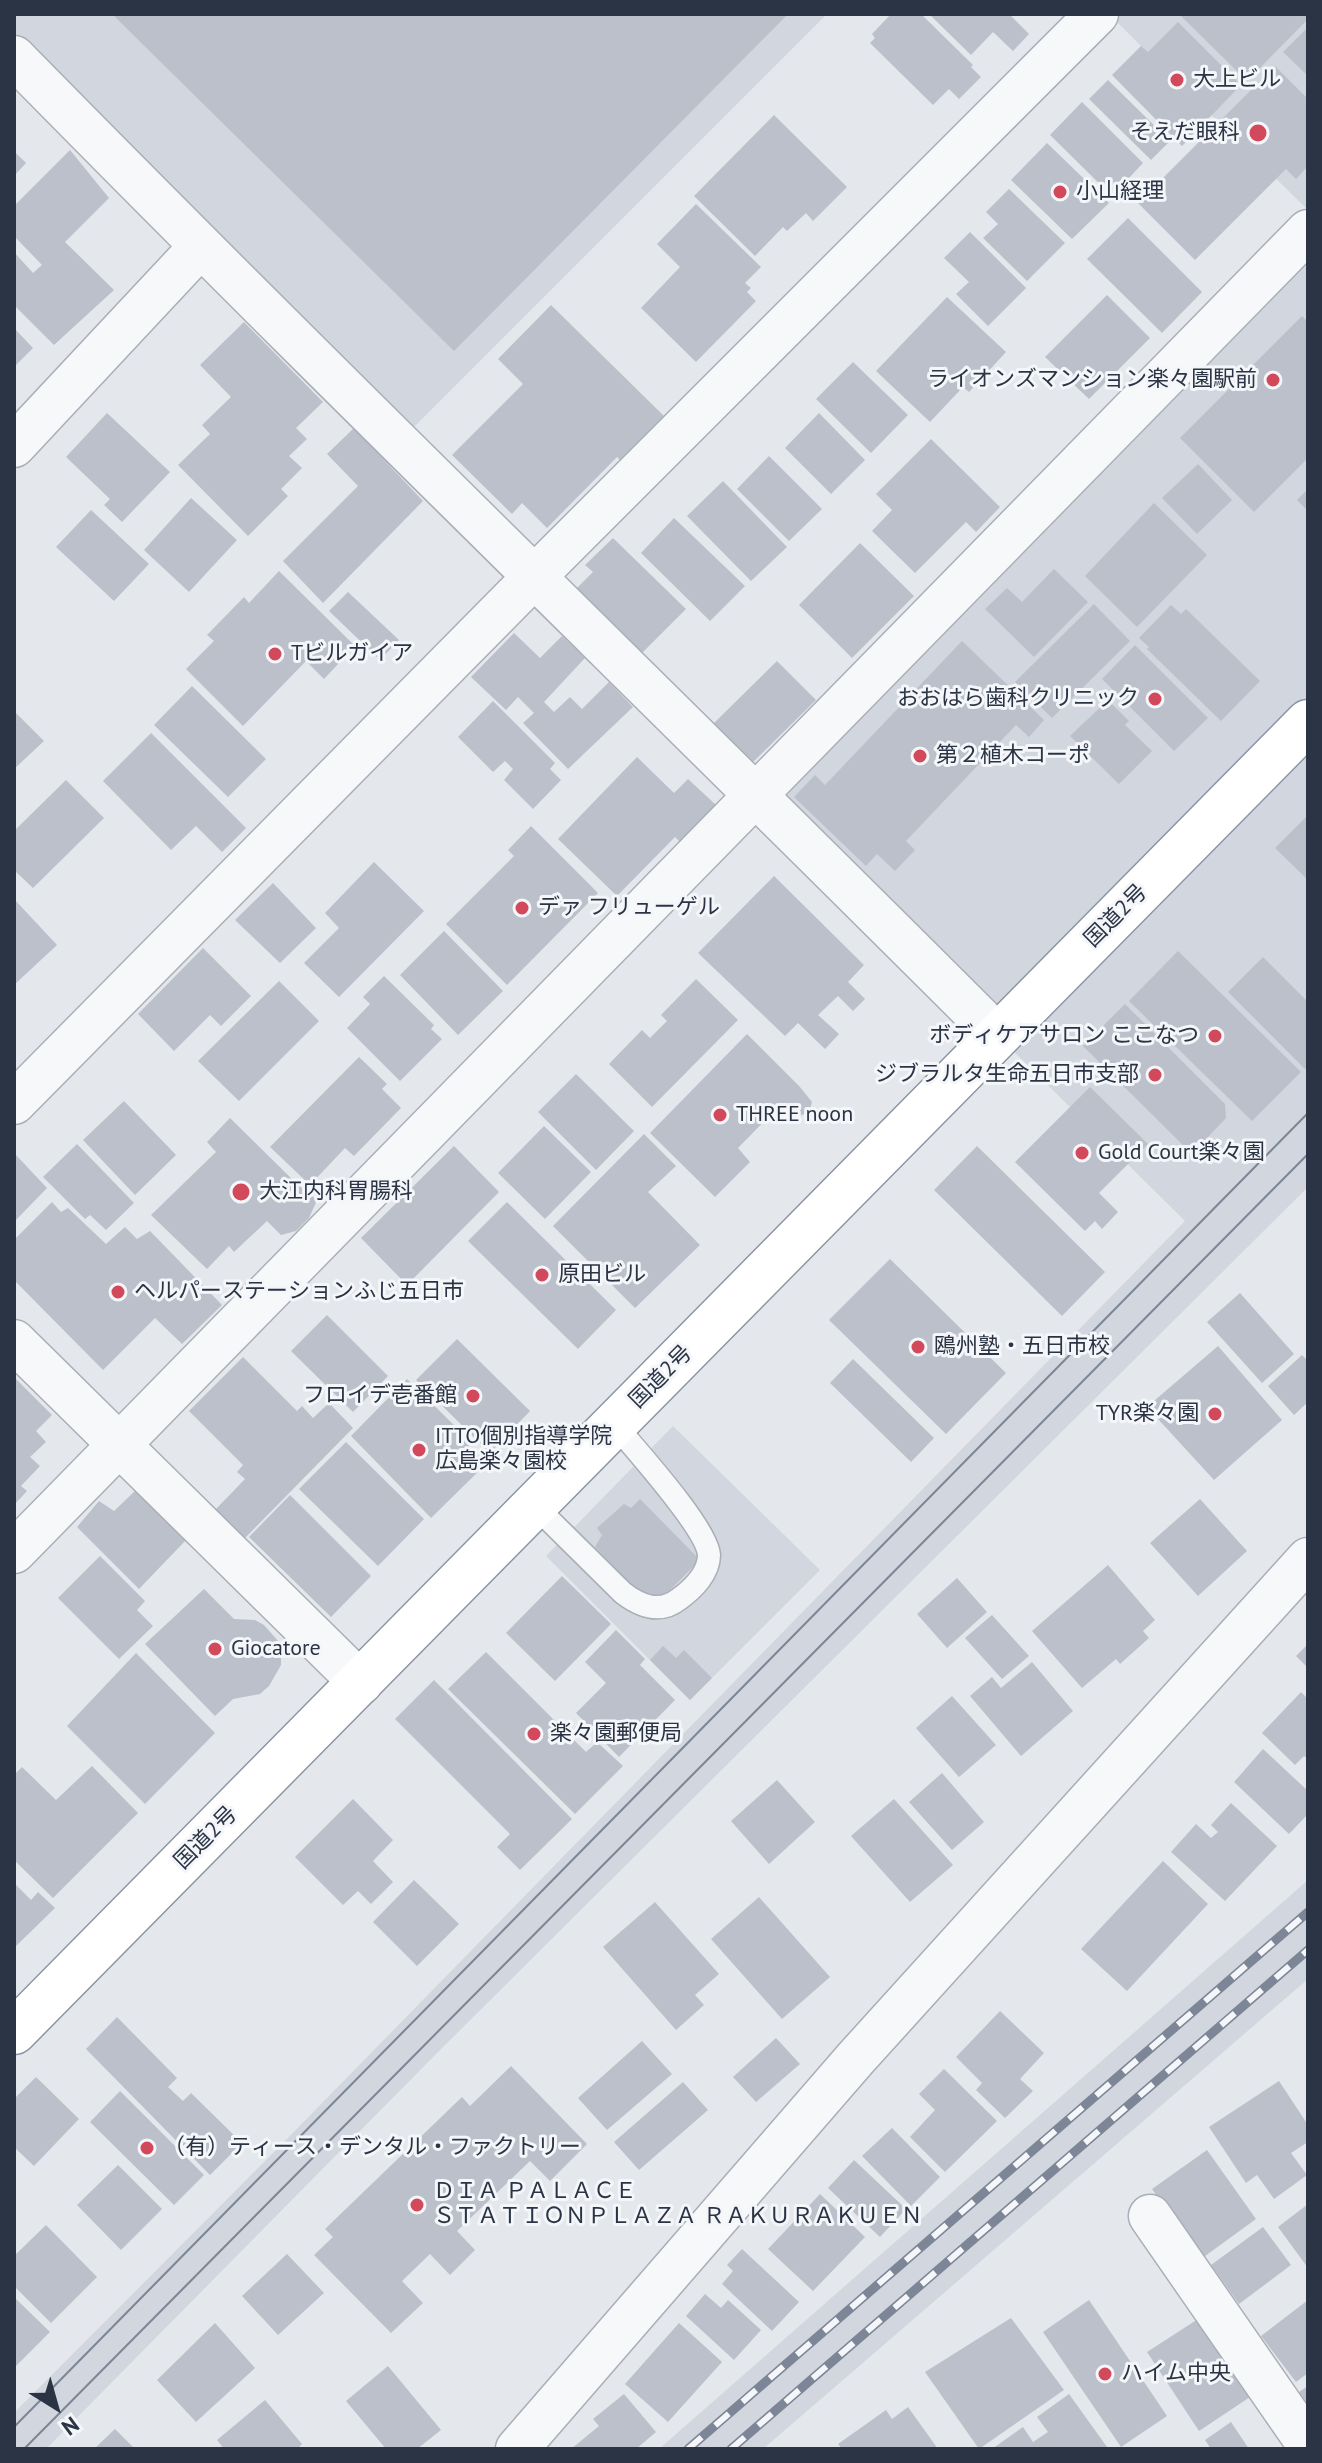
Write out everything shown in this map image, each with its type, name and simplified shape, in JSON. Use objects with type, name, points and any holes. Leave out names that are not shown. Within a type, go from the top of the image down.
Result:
[{"type":"highway","name":"国道2号","points":[[14,2032],[1308,722]]},
{"type":"street","points":[[14,1103],[1097,14]]},
{"type":"street","points":[[14,57],[200,247],[757,794],[998,1036]]},
{"type":"street","points":[[14,1552],[1308,231]]},
{"type":"street","points":[[14,446],[200,247]]},
{"type":"street","points":[[14,1341],[361,1683]]},
{"type":"street","points":[[517,2449],[856,2058],[1308,1559]]},
{"type":"street","points":[[1150,2216],[1308,2444]]},
{"type":"lane","points":[[535,1506],[638,1604],[662,1608],[679,1600],[705,1573],[709,1554],[699,1528],[615,1425]]},
{"type":"shaded area","points":[[14,14],[827,14],[408,433],[14,54]]},
{"type":"shaded area","points":[[1109,14],[1308,14],[1308,210],[1141,46]]},
{"type":"shaded area","points":[[1308,237],[1308,1187],[436,2054],[46,2449],[14,2449],[14,2413],[282,2144],[1185,1221],[756,796]]},
{"type":"shaded area","points":[[673,1426],[820,1570],[690,1700],[546,1556]]},
{"type":"shaded area","points":[[1308,1880],[1308,1979],[763,2449],[659,2449]]},
{"type":"building","points":[[112,14],[788,14],[454,351]]},
{"type":"building","points":[[891,14],[921,14],[973,65],[971,67],[981,77],[959,99],[949,89],[933,105],[870,43],[875,38],[872,34]]},
{"type":"building","points":[[929,14],[1009,14],[1029,34],[1013,51],[993,32],[971,55]]},
{"type":"building","points":[[1179,14],[1308,14],[1308,19],[1247,81]]},
{"type":"building","name":"大上ビル","points":[[1178,22],[1241,85],[1182,146],[1112,75],[1141,46],[1148,52]]},
{"type":"building","points":[[1308,27],[1308,76],[1283,52]]},
{"type":"building","name":"そえだ眼科","points":[[1275,66],[1308,99],[1308,166],[1296,179],[1286,169],[1195,260],[1138,203]]},
{"type":"building","points":[[1108,80],[1170,141],[1151,160],[1089,99]]},
{"type":"building","points":[[1082,102],[1143,163],[1112,196],[1050,135]]},
{"type":"building","points":[[774,115],[847,187],[813,221],[806,213],[787,231],[783,227],[755,256],[694,196]]},
{"type":"building","name":"小山経理","points":[[1047,143],[1109,203],[1072,239],[1011,180]]},
{"type":"building","points":[[70,150],[109,198],[65,242],[114,290],[54,345],[14,305],[14,252],[33,273],[42,265],[14,236],[14,206]]},
{"type":"building","points":[[14,151],[26,163],[14,176]]},
{"type":"building","points":[[1009,189],[1065,243],[1027,281],[983,238],[998,224],[986,212]]},
{"type":"building","points":[[696,204],[761,267],[745,283],[751,288],[747,292],[756,301],[696,362],[641,308],[680,267],[657,244]]},
{"type":"building","points":[[1128,218],[1202,292],[1162,333],[1087,259]]},
{"type":"building","points":[[970,232],[1026,288],[988,326],[956,294],[969,282],[944,258]]},
{"type":"building","points":[[1107,295],[1150,338],[1089,399],[1045,357]]},
{"type":"building","points":[[947,297],[1006,352],[969,392],[963,387],[930,422],[876,371]]},
{"type":"building","points":[[551,305],[665,417],[622,462],[617,457],[547,528],[522,503],[512,514],[452,455],[523,384],[498,359]]},
{"type":"building","name":"ライオンズマンション楽々園駅前","points":[[1302,316],[1308,322],[1308,458],[1254,512],[1180,438]]},
{"type":"building","points":[[244,322],[323,402],[296,428],[307,439],[289,456],[302,468],[281,489],[288,496],[248,536],[178,465],[210,434],[202,425],[231,397],[200,365]]},
{"type":"building","points":[[14,328],[33,348],[14,367]]},
{"type":"building","points":[[853,362],[908,415],[871,453],[816,399]]},
{"type":"building","points":[[107,413],[170,472],[122,522],[104,505],[110,499],[66,457]]},
{"type":"building","points":[[819,413],[865,460],[831,494],[785,448]]},
{"type":"building","points":[[354,428],[423,501],[323,603],[283,561],[358,486],[327,454]]},
{"type":"building","points":[[931,439],[1000,507],[976,532],[966,522],[915,573],[872,531],[892,510],[876,494]]},
{"type":"building","points":[[769,456],[822,509],[789,541],[737,489]]},
{"type":"building","points":[[1198,464],[1232,500],[1197,534],[1162,498]]},
{"type":"building","points":[[723,481],[787,547],[751,581],[687,516]]},
{"type":"building","points":[[1308,489],[1308,511],[1297,500]]},
{"type":"building","points":[[191,498],[237,540],[189,592],[144,550]]},
{"type":"building","points":[[1154,503],[1207,555],[1137,627],[1085,576]]},
{"type":"building","points":[[91,510],[149,564],[114,601],[56,547]]},
{"type":"building","points":[[674,518],[745,586],[710,621],[641,553]]},
{"type":"building","points":[[613,538],[686,609],[642,653],[577,588],[593,572],[585,565]]},
{"type":"building","points":[[860,543],[914,596],[852,658],[799,605]]},
{"type":"building","points":[[1054,569],[1088,602],[1034,657],[985,609],[1007,588],[1022,602]]},
{"type":"building","name":"Tビルガイア","points":[[279,571],[355,646],[324,679],[306,661],[243,726],[186,669],[214,641],[207,635],[244,597],[249,603]]},
{"type":"building","points":[[348,592],[399,640],[380,660],[329,611]]},
{"type":"building","points":[[1094,604],[1130,641],[1052,718],[1015,682]]},
{"type":"building","points":[[1171,605],[1181,614],[1186,609],[1260,681],[1221,721],[1139,638]]},
{"type":"building","points":[[514,633],[540,658],[562,636],[585,658],[544,702],[554,712],[570,697],[582,709],[609,682],[633,707],[568,769],[523,723],[534,713],[518,697],[506,710],[471,677]]},
{"type":"building","name":"第２植木コーポ","points":[[962,641],[1044,720],[1029,737],[1016,725],[906,841],[915,850],[895,871],[877,854],[866,866],[794,797],[815,775],[825,785]]},
{"type":"building","name":"おおはら歯科クリニック","points":[[1135,645],[1208,718],[1174,751],[1102,679]]},
{"type":"building","points":[[777,661],[816,700],[752,763],[713,724]]},
{"type":"building","points":[[192,686],[266,759],[228,797],[154,725]]},
{"type":"building","points":[[1108,700],[1129,721],[1125,725],[1152,751],[1119,784],[1070,736]]},
{"type":"building","points":[[493,701],[555,763],[550,769],[561,780],[533,809],[504,780],[513,769],[505,761],[493,772],[458,737]]},
{"type":"building","points":[[14,711],[44,741],[14,769]]},
{"type":"building","points":[[151,733],[246,828],[222,852],[196,826],[171,850],[103,781]]},
{"type":"building","points":[[637,757],[674,793],[688,779],[716,805],[680,842],[675,837],[617,896],[558,839]]},
{"type":"building","points":[[66,780],[104,818],[33,888],[14,870],[14,831]]},
{"type":"building","points":[[1308,815],[1308,880],[1275,848]]},
{"type":"building","name":"デァ フリューゲル","points":[[531,826],[598,893],[507,985],[446,924],[514,856],[508,850]]},
{"type":"building","points":[[374,862],[424,911],[339,997],[304,963],[339,928],[325,913]]},
{"type":"building","points":[[774,876],[864,965],[848,982],[865,999],[853,1011],[838,996],[818,1015],[839,1034],[825,1049],[798,1023],[785,1036],[698,953]]},
{"type":"building","points":[[273,883],[316,928],[280,963],[235,920]]},
{"type":"building","points":[[14,899],[57,945],[14,985]]},
{"type":"building","points":[[444,931],[503,991],[458,1035],[400,975]]},
{"type":"building","points":[[203,948],[251,996],[221,1026],[210,1015],[174,1051],[138,1014]]},
{"type":"building","name":"ボディケアサロン ここなつ","points":[[1178,951],[1301,1072],[1252,1121],[1129,1001]]},
{"type":"building","points":[[1263,957],[1308,1002],[1308,1066],[1305,1069],[1228,992]]},
{"type":"building","points":[[384,976],[434,1025],[431,1029],[442,1039],[400,1081],[347,1028],[370,1004],[363,997]]},
{"type":"building","points":[[696,979],[738,1020],[652,1107],[609,1064],[642,1030],[650,1038],[667,1021],[661,1015]]},
{"type":"building","points":[[279,981],[319,1021],[239,1101],[198,1061]]},
{"type":"building","name":"ジブラルタ生命五日市支部","points":[[1125,1004],[1225,1104],[1226,1118],[1192,1154],[1083,1046]]},
{"type":"building","name":"THREE noon","points":[[747,1034],[812,1102],[809,1113],[797,1116],[781,1104],[738,1148],[750,1162],[715,1197],[650,1133]]},
{"type":"building","points":[[359,1057],[387,1084],[382,1089],[401,1108],[354,1156],[345,1148],[310,1185],[270,1147]]},
{"type":"building","points":[[576,1074],[634,1131],[596,1170],[538,1112]]},
{"type":"building","name":"Gold Court楽々園","points":[[1090,1087],[1148,1144],[1099,1193],[1118,1212],[1102,1229],[1095,1221],[1085,1231],[1015,1162]]},
{"type":"building","points":[[124,1101],[176,1155],[135,1195],[83,1140]]},
{"type":"building","name":"大江内科胃腸科","points":[[230,1118],[317,1200],[309,1218],[296,1231],[281,1235],[267,1221],[234,1252],[229,1246],[207,1269],[151,1215],[216,1152],[207,1142]]},
{"type":"building","points":[[544,1126],[591,1172],[545,1219],[498,1173]]},
{"type":"building","points":[[644,1134],[676,1166],[648,1192],[700,1245],[635,1308],[553,1226]]},
{"type":"building","points":[[77,1144],[134,1203],[106,1230],[90,1215],[85,1219],[43,1177]]},
{"type":"building","points":[[454,1146],[499,1192],[407,1285],[361,1238]]},
{"type":"building","points":[[977,1146],[1105,1272],[1062,1316],[934,1190]]},
{"type":"building","points":[[14,1153],[47,1188],[14,1222]]},
{"type":"building","name":"ヘルパーステーションふじ五日市","points":[[52,1202],[61,1212],[68,1208],[106,1244],[125,1227],[137,1239],[150,1231],[222,1305],[182,1344],[155,1318],[103,1370],[14,1280],[14,1240]]},
{"type":"building","name":"原田ビル","points":[[507,1202],[616,1310],[578,1349],[468,1241]]},
{"type":"building","name":"鴎州塾・五日市校","points":[[890,1259],[1006,1373],[946,1434],[829,1320]]},
{"type":"building","points":[[1240,1293],[1294,1354],[1262,1383],[1207,1322]]},
{"type":"building","points":[[327,1315],[388,1376],[353,1412],[291,1351]]},
{"type":"building","name":"フロイデ壱番館","points":[[457,1339],[530,1411],[490,1453],[416,1380]]},
{"type":"building","name":"TYR楽々園","points":[[1218,1346],[1282,1420],[1214,1480],[1147,1407]]},
{"type":"building","points":[[1302,1355],[1308,1361],[1308,1402],[1294,1415],[1268,1386]]},
{"type":"building","points":[[243,1357],[297,1411],[302,1406],[313,1418],[329,1403],[353,1428],[245,1538],[216,1509],[245,1479],[237,1472],[243,1465],[189,1411]]},
{"type":"building","points":[[853,1359],[934,1438],[911,1462],[830,1383]]},
{"type":"building","points":[[14,1377],[52,1415],[36,1431],[46,1442],[30,1457],[40,1466],[21,1486],[27,1491],[14,1505]]},
{"type":"building","name":"ITTO個別指導学院 広島楽々園校","points":[[407,1379],[459,1430],[460,1436],[486,1464],[431,1518],[351,1436]]},
{"type":"building","points":[[346,1442],[424,1519],[378,1566],[299,1489]]},
{"type":"building","points":[[135,1491],[187,1539],[139,1589],[77,1527],[99,1501],[114,1511]]},
{"type":"building","points":[[290,1495],[371,1576],[331,1617],[249,1537]]},
{"type":"building","points":[[640,1499],[700,1560],[664,1596],[640,1594],[595,1547],[602,1535],[597,1528],[624,1504],[631,1508]]},
{"type":"building","points":[[1200,1499],[1247,1551],[1198,1596],[1150,1543]]},
{"type":"building","points":[[100,1556],[145,1601],[137,1610],[153,1626],[119,1659],[58,1598]]},
{"type":"building","points":[[1108,1565],[1155,1620],[1143,1631],[1149,1638],[1120,1664],[1116,1659],[1082,1688],[1032,1631]]},
{"type":"building","points":[[562,1576],[611,1624],[555,1681],[506,1633]]},
{"type":"building","points":[[957,1578],[987,1612],[947,1648],[917,1614]]},
{"type":"building","name":"Giocatore","points":[[204,1589],[234,1619],[255,1620],[264,1625],[279,1642],[281,1654],[281,1665],[269,1686],[260,1694],[233,1699],[215,1716],[145,1644]]},
{"type":"building","points":[[992,1615],[1029,1656],[1002,1679],[965,1638]]},
{"type":"building","points":[[616,1630],[645,1659],[640,1665],[675,1700],[619,1757],[576,1713],[606,1683],[585,1662]]},
{"type":"building","points":[[1308,1644],[1308,1668],[1296,1656]]},
{"type":"building","points":[[663,1646],[676,1658],[684,1650],[712,1678],[690,1700],[650,1660]]},
{"type":"building","points":[[486,1652],[586,1752],[597,1742],[623,1766],[575,1814],[448,1689]]},
{"type":"building","points":[[136,1653],[215,1733],[145,1804],[67,1726]]},
{"type":"building","points":[[1032,1662],[1073,1711],[1021,1756],[970,1696],[992,1677],[1001,1688]]},
{"type":"building","points":[[434,1680],[572,1819],[520,1870],[497,1847],[510,1834],[395,1719]]},
{"type":"building","points":[[1301,1692],[1308,1699],[1308,1759],[1304,1756],[1295,1765],[1262,1733]]},
{"type":"building","points":[[952,1696],[996,1745],[959,1777],[916,1728]]},
{"type":"building","points":[[1263,1749],[1308,1791],[1308,1814],[1289,1834],[1234,1782]]},
{"type":"building","points":[[92,1766],[138,1813],[53,1898],[14,1860],[14,1775],[22,1767],[56,1800]]},
{"type":"building","points":[[942,1773],[984,1822],[952,1850],[909,1802]]},
{"type":"building","points":[[777,1780],[815,1822],[769,1864],[731,1821]]},
{"type":"building","points":[[353,1799],[393,1840],[373,1861],[393,1882],[371,1904],[358,1891],[343,1905],[295,1857]]},
{"type":"building","points":[[894,1799],[953,1865],[910,1902],[851,1836]]},
{"type":"building","points":[[1231,1803],[1277,1846],[1225,1901],[1171,1852],[1196,1824],[1211,1838],[1218,1832],[1211,1825]]},
{"type":"building","points":[[1163,1861],[1208,1904],[1127,1991],[1081,1949]]},
{"type":"building","points":[[414,1880],[459,1924],[417,1966],[373,1922]]},
{"type":"building","points":[[14,1883],[31,1900],[38,1892],[55,1908],[14,1948]]},
{"type":"building","points":[[759,1897],[830,1977],[782,2019],[711,1939]]},
{"type":"building","points":[[655,1902],[719,1974],[695,1995],[704,2005],[676,2030],[603,1947]]},
{"type":"building","points":[[1000,2011],[1044,2053],[1020,2079],[1033,2091],[1005,2118],[976,2090],[982,2083],[956,2057]]},
{"type":"building","points":[[117,2017],[177,2078],[168,2087],[183,2101],[191,2093],[242,2143],[210,2175],[86,2049]]},
{"type":"building","points":[[776,2038],[800,2064],[756,2102],[733,2077]]},
{"type":"building","points":[[642,2041],[672,2074],[607,2130],[578,2098]]},
{"type":"building","name":"ＤＩＡ ＰＡＬＡＣＥ ＳＴＡＴＩＯＮＰＬＡＺＡ ＲＡＫＵＲＡＫＵＥＮ","points":[[511,2066],[587,2144],[550,2181],[530,2161],[457,2231],[475,2250],[450,2275],[430,2254],[402,2281],[423,2303],[391,2333],[314,2255],[333,2237],[325,2229],[462,2097],[470,2106]]},
{"type":"building","points":[[944,2069],[997,2121],[945,2172],[910,2137],[935,2110],[919,2094]]},
{"type":"building","points":[[36,2077],[79,2119],[34,2166],[14,2147],[14,2099]]},
{"type":"building","points":[[1279,2081],[1308,2125],[1308,2142],[1291,2153],[1307,2175],[1274,2199],[1257,2175],[1246,2183],[1209,2127]]},
{"type":"building","points":[[683,2082],[708,2110],[639,2170],[614,2142]]},
{"type":"building","name":"（有）ティース・デンタル・ファクトリー","points":[[120,2091],[204,2175],[174,2205],[90,2122]]},
{"type":"building","points":[[892,2128],[940,2177],[911,2206],[862,2156]]},
{"type":"building","points":[[1207,2150],[1256,2219],[1201,2259],[1152,2189]]},
{"type":"building","points":[[854,2160],[906,2209],[880,2237],[828,2188]]},
{"type":"building","points":[[118,2165],[162,2209],[121,2250],[77,2205]]},
{"type":"building","points":[[820,2194],[865,2237],[813,2291],[768,2249]]},
{"type":"building","points":[[1308,2204],[1308,2268],[1278,2227]]},
{"type":"building","points":[[46,2225],[97,2277],[51,2323],[14,2286],[14,2256]]},
{"type":"building","points":[[1263,2227],[1291,2265],[1239,2304],[1211,2265]]},
{"type":"building","points":[[742,2249],[799,2302],[772,2331],[722,2284],[733,2271],[727,2265]]},
{"type":"building","points":[[287,2254],[324,2293],[278,2335],[242,2296]]},
{"type":"building","points":[[705,2294],[721,2308],[728,2300],[761,2330],[734,2360],[686,2316]]},
{"type":"building","points":[[14,2297],[50,2332],[14,2368]]},
{"type":"building","name":"ハイム中央","points":[[1089,2300],[1167,2416],[1121,2447],[1043,2332]]},
{"type":"building","points":[[1308,2300],[1308,2373],[1296,2382],[1261,2336]]},
{"type":"building","points":[[1011,2318],[1064,2390],[979,2449],[925,2372]]},
{"type":"building","points":[[1198,2319],[1250,2397],[1199,2431],[1147,2352]]},
{"type":"building","points":[[215,2323],[255,2368],[196,2422],[157,2380]]},
{"type":"building","points":[[679,2323],[722,2362],[668,2422],[625,2384]]},
{"type":"building","points":[[388,2366],[441,2430],[417,2449],[386,2449],[346,2401]]},
{"type":"building","points":[[1308,2386],[1308,2405],[1299,2392]]},
{"type":"building","points":[[624,2394],[656,2432],[636,2449],[571,2449],[599,2426],[593,2419]]},
{"type":"building","points":[[1069,2394],[1107,2447],[992,2449],[1023,2427],[1033,2442],[1048,2432],[1037,2417]]},
{"type":"building","points":[[265,2400],[302,2444],[297,2449],[224,2449],[217,2440]]},
{"type":"building","points":[[908,2407],[938,2449],[842,2449],[838,2444],[886,2410],[892,2419]]},
{"type":"building","points":[[1231,2422],[1249,2449],[1211,2449],[1205,2440]]},
{"type":"building","points":[[115,2429],[135,2449],[94,2449]]},
{"type":"tram line","points":[[14,2427],[1308,1113]]},
{"type":"tram line","points":[[24,2449],[1308,1154]]},
{"type":"railway","points":[[688,2449],[1308,1912]]},
{"type":"railway","points":[[731,2449],[1308,1950]]},
{"type":"place","name":"大上ビル","points":[[1177,80]]},
{"type":"place","name":"そえだ眼科","points":[[1258,133]]},
{"type":"place","name":"小山経理","points":[[1060,192]]},
{"type":"place","name":"ライオンズマンション楽々園駅前","points":[[1273,380]]},
{"type":"place","name":"Tビルガイア","points":[[275,654]]},
{"type":"place","name":"おおはら歯科クリニック","points":[[1155,699]]},
{"type":"place","name":"第２植木コーポ","points":[[920,756]]},
{"type":"place","name":"デァ フリューゲル","points":[[522,908]]},
{"type":"place","name":"ボディケアサロン ここなつ","points":[[1215,1036]]},
{"type":"place","name":"ジブラルタ生命五日市支部","points":[[1155,1075]]},
{"type":"place","name":"THREE noon","points":[[720,1115]]},
{"type":"place","name":"Gold Court楽々園","points":[[1082,1153]]},
{"type":"place","name":"大江内科胃腸科","points":[[241,1192]]},
{"type":"place","name":"原田ビル","points":[[542,1275]]},
{"type":"place","name":"ヘルパーステーションふじ五日市","points":[[118,1292]]},
{"type":"place","name":"鴎州塾・五日市校","points":[[918,1347]]},
{"type":"place","name":"フロイデ壱番館","points":[[473,1396]]},
{"type":"place","name":"TYR楽々園","points":[[1215,1414]]},
{"type":"place","name":"ITTO個別指導学院 広島楽々園校","points":[[419,1450]]},
{"type":"place","name":"Giocatore","points":[[215,1649]]},
{"type":"place","name":"楽々園郵便局","points":[[534,1734]]},
{"type":"place","name":"（有）ティース・デンタル・ファクトリー","points":[[147,2148]]},
{"type":"place","name":"ＤＩＡ ＰＡＬＡＣＥ ＳＴＡＴＩＯＮＰＬＡＺＡ ＲＡＫＵＲＡＫＵＥＮ","points":[[417,2205]]},
{"type":"place","name":"ハイム中央","points":[[1105,2374]]}]
